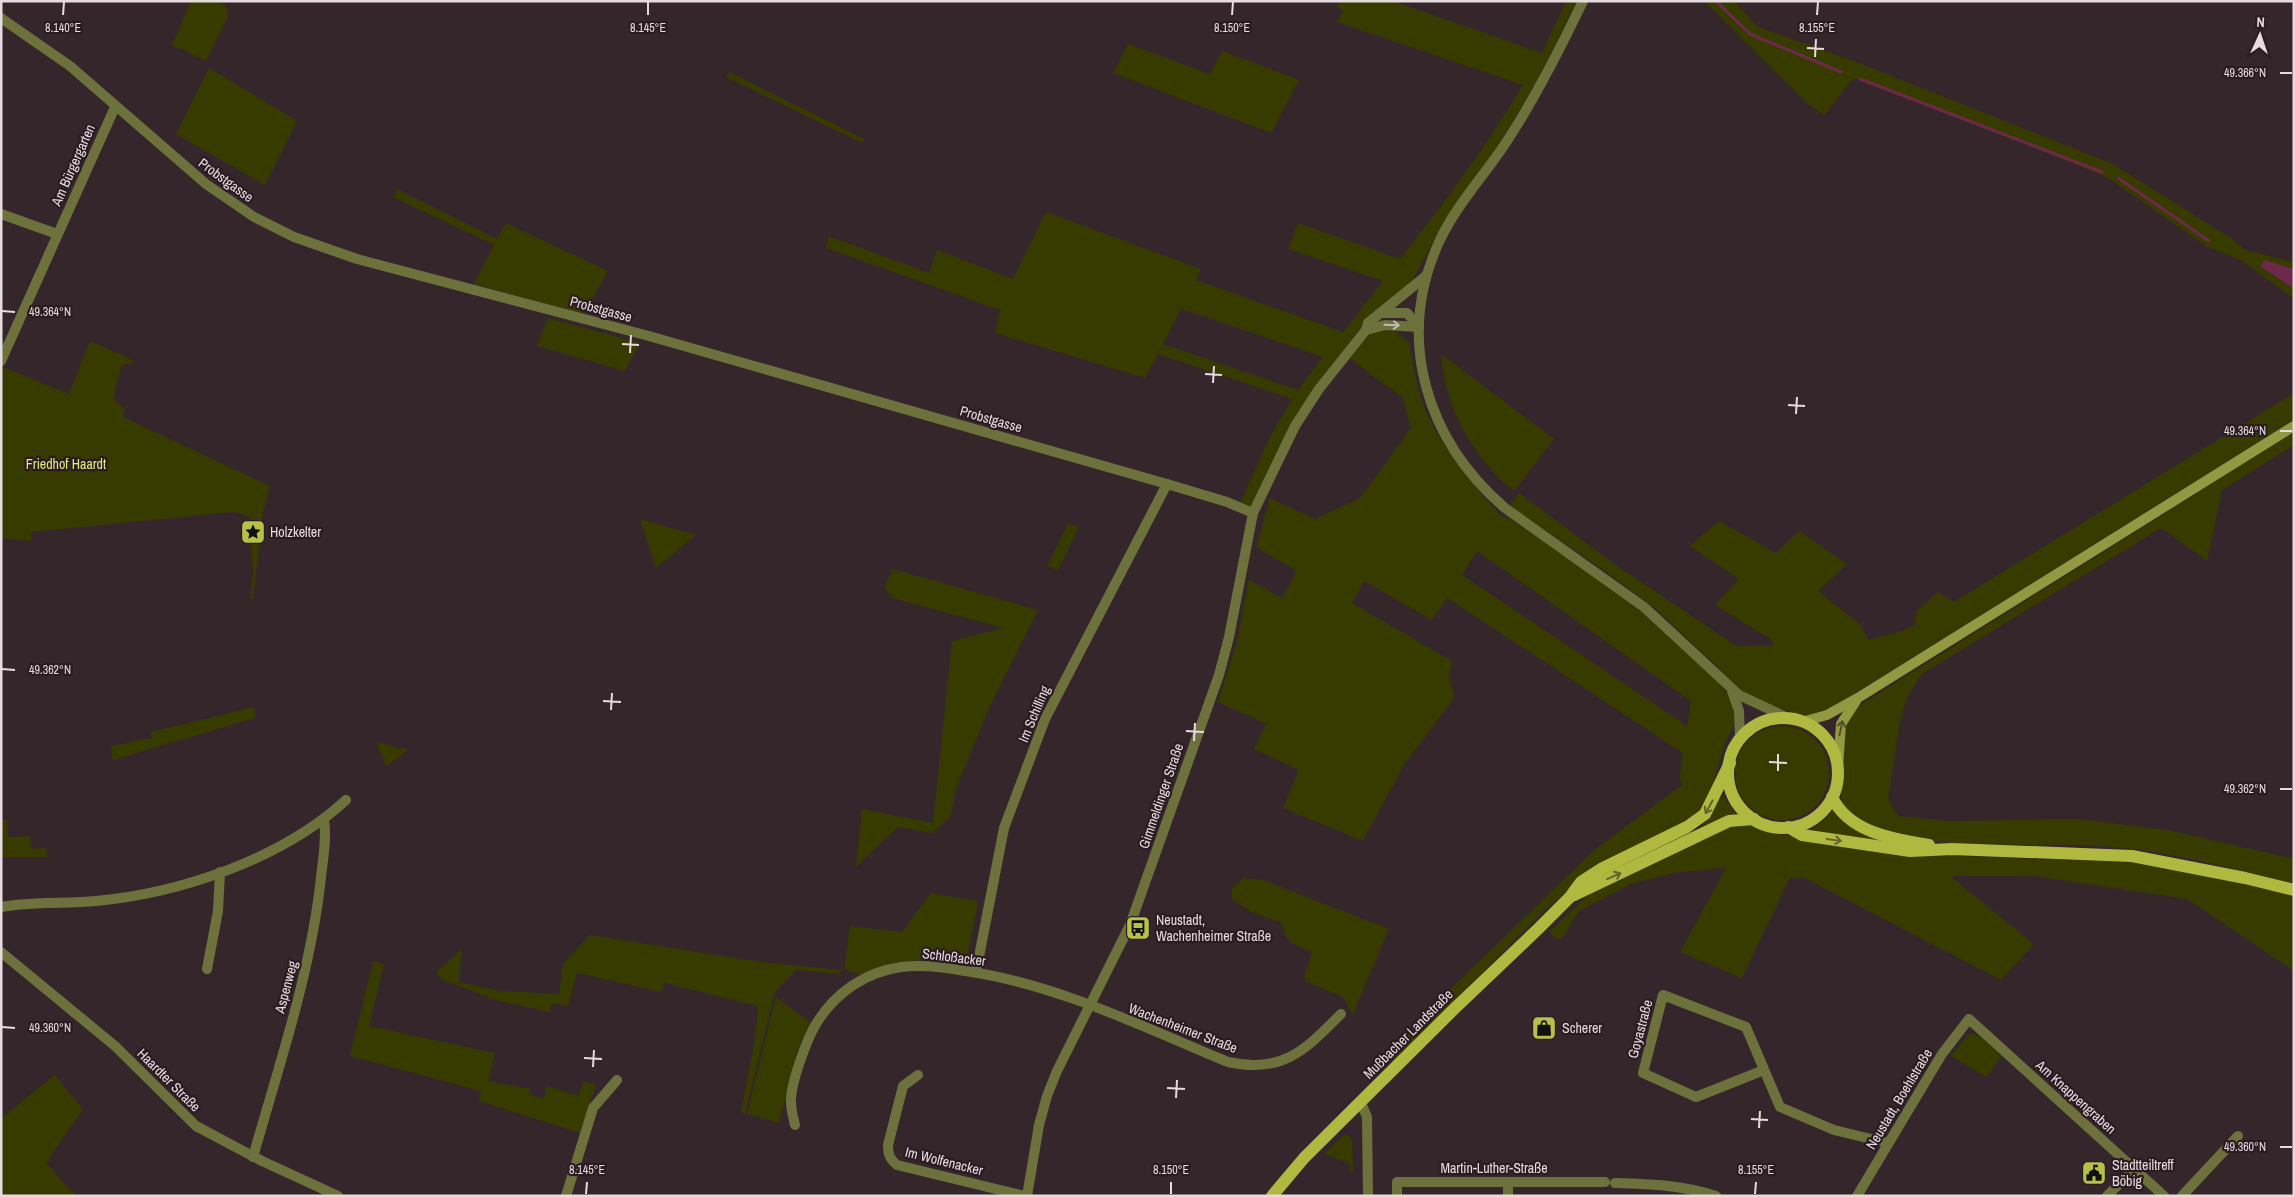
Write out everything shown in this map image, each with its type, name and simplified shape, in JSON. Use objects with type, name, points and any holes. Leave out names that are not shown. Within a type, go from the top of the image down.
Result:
[{"type":"main road","points":[[1570,897],[1581,882],[1601,869],[1687,827],[1701,818],[1710,807],[1740,740],[1759,724],[1771,720],[1796,720],[1827,715],[1861,696],[2294,426]]},
{"type":"main road","points":[[1730,763],[1729,780],[1734,797],[1740,807],[1754,819],[1770,826],[1788,827],[1813,818],[1832,797],[1837,781],[1839,737],[1842,720],[1861,696]]},
{"type":"main road","points":[[1796,720],[1815,728],[1828,741],[1838,767]]},
{"type":"main road","points":[[1832,797],[1844,816],[1862,827],[1896,838],[1952,849]]},
{"type":"main road","points":[[1570,897],[1720,825],[1734,820],[1754,819]]},
{"type":"main road","points":[[1788,827],[1802,835],[1910,851],[1952,849],[2132,856],[2294,890]]},
{"type":"main road","name":"Mußbacher Landstraße","points":[[1272,1196],[1304,1158],[1570,897]]},
{"type":"street","points":[[1582,1],[1562,45],[1525,111],[1446,228],[1426,276],[1420,306],[1419,327],[1423,373],[1431,404],[1450,443],[1474,479],[1504,508],[1644,608],[1730,688],[1745,699],[1796,720]]},
{"type":"street","name":"Probstgasse","points":[[1,18],[70,66],[206,184],[270,226],[320,247],[357,259],[649,336],[1167,484],[1227,502],[1252,513]]},
{"type":"street","name":"Am Bürgergarten","points":[[1,361],[115,107]]},
{"type":"street","points":[[1,214],[57,234]]},
{"type":"street","name":"Gimmeldinger Straße","points":[[1026,1196],[1039,1124],[1047,1096],[1057,1070],[1130,925],[1219,675],[1229,637],[1252,513],[1295,426],[1319,389],[1366,330],[1368,323],[1426,276]]},
{"type":"street","points":[[1380,314],[1391,311],[1407,313],[1419,327]]},
{"type":"street","points":[[1366,330],[1385,325],[1419,327]]},
{"type":"street","name":"Im Schilling","points":[[976,972],[1004,828],[1045,719],[1167,484]]},
{"type":"street","points":[[1730,688],[1739,711],[1740,740]]},
{"type":"street","points":[[1,906],[121,898],[185,884],[220,872],[269,851],[324,820],[346,800]]},
{"type":"street","name":"Aspenweg","points":[[253,1157],[309,953],[320,892],[326,835],[324,820]]},
{"type":"street","points":[[208,969],[218,911],[220,872]]},
{"type":"street","name":"Haardter Straße","points":[[1,952],[115,1046],[196,1126],[253,1157],[338,1196]]},
{"type":"street","name":"Schloßacker","points":[[795,1125],[790,1100],[801,1058],[811,1032],[821,1016],[842,993],[857,982],[873,975],[900,967],[934,966],[976,972],[1035,985],[1089,1006]]},
{"type":"street","name":"Goyastraße","points":[[1764,1070],[1696,1097],[1643,1073],[1663,995],[1746,1028],[1780,1107],[1834,1130],[1888,1143]]},
{"type":"street","name":"Wachenheimer Straße","points":[[1089,1006],[1228,1062],[1246,1066],[1274,1064],[1295,1056],[1304,1050],[1341,1014]]},
{"type":"street","name":"Neustadt, Boehlstraße","points":[[1857,1196],[1942,1054],[1969,1020]]},
{"type":"street","name":"Am Knappengraben","points":[[1969,1020],[2164,1196]]},
{"type":"street","name":"Im Wolfenacker","points":[[918,1075],[903,1086],[888,1146],[888,1154],[891,1160],[897,1165],[1026,1196]]},
{"type":"street","points":[[566,1196],[593,1108],[617,1080]]},
{"type":"street","points":[[1361,1103],[1367,1117],[1368,1196]]},
{"type":"street","points":[[2182,1196],[2238,1136]]},
{"type":"street","points":[[2108,1196],[2134,1168]]},
{"type":"street","name":"Martin-Luther-Straße","points":[[1397,1196],[1397,1182],[1610,1182],[1669,1185],[1695,1189],[1716,1196]]},
{"type":"street","points":[[1508,1182],[1508,1196]]},
{"type":"green space","points":[[191,1],[217,1],[227,7],[228,16],[206,61],[172,45]]},
{"type":"green space","points":[[1340,1],[1393,1],[1542,53],[1566,1],[1577,1],[1533,89],[1497,147],[1436,236],[1411,283],[1361,327],[1342,352],[1250,507],[1240,503],[1271,435],[1292,399],[1158,354],[1145,378],[995,333],[1000,310],[826,248],[829,236],[929,273],[937,250],[1013,279],[1046,212],[1201,269],[1196,280],[1343,332],[1383,281],[1288,249],[1298,223],[1400,259],[1464,174],[1523,85],[1337,22],[1343,10],[1337,7]],"holes":[[[1181,309],[1323,357],[1298,390],[1163,344]]]},
{"type":"green space","points":[[1704,1],[1734,1],[1758,27],[1854,61],[2111,163],[2231,238],[2245,250],[2294,262],[2294,269],[2265,261],[2260,266],[2294,289],[2294,299],[2241,260],[2206,246],[2105,176],[1858,79],[1853,79],[1824,115],[1808,104]]},
{"type":"green space","points":[[1128,44],[1210,74],[1222,51],[1299,80],[1271,133],[1113,73]]},
{"type":"green space","points":[[209,68],[297,121],[265,185],[176,134]]},
{"type":"green space","points":[[729,72],[864,139],[862,143],[726,77]]},
{"type":"green space","points":[[397,189],[497,239],[506,223],[608,271],[584,314],[474,284],[494,245],[393,197]]},
{"type":"green space","points":[[548,318],[640,343],[625,371],[537,346]]},
{"type":"green space","points":[[1380,329],[1392,329],[1409,342],[1419,391],[1431,421],[1458,464],[1501,516],[1509,518],[1615,591],[1645,615],[1718,682],[1731,697],[1735,724],[1725,742],[1709,797],[1697,816],[1581,879],[1544,911],[1395,1060],[1387,1051],[1594,850],[1682,785],[1680,776],[1683,753],[1447,598],[1432,620],[1364,581],[1352,603],[1452,661],[1449,677],[1455,697],[1404,765],[1363,841],[1283,808],[1299,770],[1254,749],[1266,724],[1218,702],[1237,641],[1249,580],[1282,598],[1297,571],[1256,547],[1270,498],[1315,519],[1360,498],[1411,428],[1403,398],[1349,358],[1367,335]],"holes":[[[1477,551],[1691,701],[1687,726],[1462,575]]]},
{"type":"green space","name":"Friedhof Haardt","points":[[90,341],[135,361],[121,366],[113,399],[125,409],[123,417],[270,486],[263,512],[253,599],[250,599],[253,575],[250,517],[234,512],[31,532],[31,541],[1,538],[1,373],[3,367],[69,394]]},
{"type":"green space","points":[[1441,354],[1554,439],[1514,491],[1485,463],[1463,430],[1448,394]]},
{"type":"green space","points":[[2294,393],[2294,420],[1828,710],[1807,717],[1757,701],[1743,691],[1657,610],[1612,576],[1510,506],[1519,493],[1609,560],[1736,646],[1773,645],[1772,640],[1715,605],[1739,579],[1690,546],[1719,521],[1776,553],[1799,531],[1847,564],[1818,591],[1861,625],[1868,640],[1899,632],[1915,625],[1916,612],[1938,592],[1954,602]]},
{"type":"green space","points":[[2294,432],[2294,445],[2222,490],[2207,561],[2161,528],[1922,674],[1907,697],[1900,722],[1888,799],[1898,816],[1948,821],[2079,819],[2168,830],[2294,859],[2294,884],[2187,858],[2123,848],[1940,842],[1911,837],[1862,824],[1851,816],[1841,796],[1844,725],[1860,705]]},
{"type":"green space","points":[[640,519],[696,535],[656,568]]},
{"type":"green space","points":[[1068,524],[1079,527],[1058,570],[1047,566]]},
{"type":"green space","points":[[893,569],[1038,610],[990,706],[957,786],[950,817],[932,833],[898,827],[856,867],[862,809],[933,823],[952,641],[1003,628],[892,598],[884,586]]},
{"type":"green space","points":[[254,707],[255,718],[113,760],[111,746],[151,738],[151,732]]},
{"type":"green space","points":[[1782,726],[1800,730],[1815,740],[1825,755],[1829,773],[1825,791],[1815,806],[1800,816],[1782,820],[1764,816],[1749,806],[1739,791],[1735,773],[1739,755],[1749,740],[1764,730]]},
{"type":"green space","points":[[376,742],[408,750],[386,766]]},
{"type":"green space","points":[[1724,797],[1735,813],[1735,816],[1702,827],[1702,823],[1717,799]]},
{"type":"green space","points":[[1834,808],[1845,823],[1883,841],[1814,832],[1814,827],[1824,820]]},
{"type":"green space","points":[[7,819],[8,837],[30,836],[31,849],[46,848],[47,857],[1,857],[1,820]]},
{"type":"green space","points":[[1751,823],[1759,829],[1779,834],[1912,854],[2035,859],[2130,860],[2175,867],[2294,896],[2294,971],[2187,899],[2034,876],[1950,876],[2034,944],[2001,980],[1805,878],[1790,878],[1742,978],[1680,952],[1726,868],[1673,873],[1631,884],[1579,911],[1562,939],[1553,937],[1550,931],[1588,895],[1726,825]]},
{"type":"green space","points":[[1244,878],[1263,880],[1389,929],[1353,1014],[1343,997],[1307,982],[1304,977],[1312,952],[1292,943],[1286,936],[1282,923],[1251,912],[1232,899],[1232,888]]},
{"type":"green space","points":[[931,893],[978,901],[966,965],[924,961],[901,962],[889,964],[861,975],[844,969],[850,926],[902,932]]},
{"type":"green space","points":[[590,935],[761,962],[841,970],[840,974],[796,970],[775,992],[745,1114],[741,1113],[755,1039],[758,1006],[664,983],[661,992],[577,973],[568,1006],[552,1003],[550,1012],[498,1001],[441,979],[436,972],[462,949],[459,982],[501,991],[559,994],[563,964]]},
{"type":"green space","points":[[373,961],[384,964],[369,1026],[495,1053],[488,1081],[530,1089],[529,1094],[544,1098],[547,1086],[578,1096],[584,1081],[596,1085],[580,1133],[479,1101],[481,1091],[350,1056]]},
{"type":"green space","points":[[776,997],[811,1023],[799,1046],[779,1123],[747,1114]]},
{"type":"green space","points":[[1970,1033],[1981,1037],[2001,1056],[1987,1077],[1951,1056]]},
{"type":"green space","points":[[55,1075],[83,1109],[46,1163],[76,1196],[1,1196],[1,1118]]},
{"type":"green space","points":[[1344,1135],[1349,1136],[1352,1141],[1353,1171],[1351,1171],[1348,1163],[1324,1154]]},
{"type":"shaded area","points":[[2265,260],[2294,269],[2294,289],[2260,266]]},
{"type":"waterway","points":[[1716,1],[1750,34],[1841,72]]},
{"type":"waterway","points":[[1860,79],[2102,172]]},
{"type":"waterway","points":[[2118,178],[2209,241]]},
{"type":"place","name":"Holzkelter","points":[[253,532]]},
{"type":"place","name":"Neustadt, Wachenheimer Straße","points":[[1138,928]]},
{"type":"place","name":"Scherer","points":[[1544,1028]]},
{"type":"place","name":"Stadtteiltreff Böbig","points":[[2094,1173]]}]
